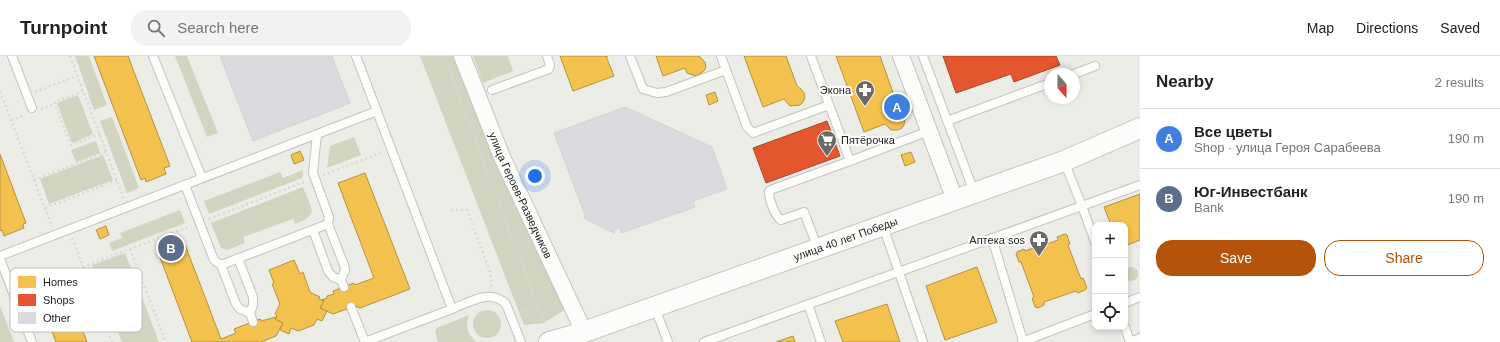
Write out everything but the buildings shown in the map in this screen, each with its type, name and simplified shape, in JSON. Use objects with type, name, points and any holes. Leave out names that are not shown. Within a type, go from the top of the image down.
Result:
[{"type":"street","name":"улица Героев-Разведчиков","points":[[462,56],[502,157],[584,332]]},
{"type":"street","points":[[901,56],[954,200]]},
{"type":"street","name":"улица 40 лет Победы","points":[[549,342],[584,332],[1064,161],[1140,128]]},
{"type":"lane","points":[[12,56],[32,108]]},
{"type":"lane","points":[[153,56],[202,178]]},
{"type":"lane","points":[[356,56],[452,309]]},
{"type":"lane","points":[[492,90],[549,69],[550,65],[547,56]]},
{"type":"lane","points":[[630,56],[643,89],[657,93],[666,92],[726,70]]},
{"type":"lane","points":[[721,56],[747,127],[749,131],[753,133],[829,105]]},
{"type":"lane","points":[[811,56],[850,161]]},
{"type":"lane","points":[[923,56],[974,193]]},
{"type":"lane","points":[[1080,72],[1095,66]]},
{"type":"lane","points":[[947,121],[1044,85]]},
{"type":"lane","points":[[0,256],[377,111]]},
{"type":"lane","points":[[818,249],[804,212],[781,220],[776,215],[769,192],[773,189],[929,132]]},
{"type":"lane","points":[[313,230],[328,272],[342,284],[345,270],[344,265],[328,224],[329,217],[313,174],[317,134]]},
{"type":"lane","points":[[1064,161],[1092,234]]},
{"type":"lane","points":[[185,185],[214,260],[221,265],[236,304],[240,309],[250,313]]},
{"type":"lane","points":[[704,342],[715,340],[808,304],[1140,185]]},
{"type":"lane","points":[[221,265],[328,224]]},
{"type":"lane","points":[[883,226],[923,342]]},
{"type":"lane","points":[[992,238],[1022,342],[1092,315]]},
{"type":"lane","points":[[238,258],[254,297],[250,313],[253,322]]},
{"type":"lane","points":[[0,259],[10,285]]},
{"type":"lane","points":[[351,307],[365,342],[483,297],[494,296],[502,299],[506,304],[521,342]]},
{"type":"lane","points":[[1128,302],[1140,297]]},
{"type":"lane","points":[[808,304],[821,342]]},
{"type":"lane","points":[[654,307],[668,342]]},
{"type":"lane","points":[[1126,330],[1130,342],[1140,338]]},
{"type":"lane","points":[[28,332],[32,342]]},
{"type":"path","points":[[70,56],[127,207]]},
{"type":"path","points":[[444,56],[544,323]]},
{"type":"path","points":[[27,95],[78,76]]},
{"type":"path","points":[[0,91],[55,235]]},
{"type":"path","points":[[84,91],[55,102],[71,145],[100,134]]},
{"type":"path","points":[[34,180],[106,152]]},
{"type":"path","points":[[44,208],[117,180]]},
{"type":"path","points":[[451,210],[467,210],[490,272],[494,296]]},
{"type":"path","points":[[69,229],[84,268]]},
{"type":"path","points":[[130,249],[137,268]]},
{"type":"path","points":[[142,280],[166,342]]},
{"type":"path","points":[[517,313],[537,305]]},
{"type":"path","points":[[108,332],[112,342]]},
{"type":"green space","points":[[75,56],[89,56],[107,105],[94,110]]},
{"type":"green space","points":[[175,56],[187,56],[218,133],[207,137]]},
{"type":"green space","points":[[420,56],[458,56],[566,309],[544,323],[524,325]]},
{"type":"green space","points":[[473,56],[508,56],[513,71],[483,83]]},
{"type":"green space","points":[[78,95],[93,134],[72,143],[57,103]]},
{"type":"green space","points":[[112,117],[139,188],[127,193],[100,121]]},
{"type":"green space","points":[[354,137],[361,155],[327,168],[330,146]]},
{"type":"green space","points":[[96,141],[100,153],[76,162],[71,150]]},
{"type":"green space","points":[[103,155],[113,180],[49,204],[40,179]]},
{"type":"green space","points":[[303,170],[302,178],[209,214],[204,201],[280,172],[283,178]]},
{"type":"green space","points":[[303,187],[312,210],[308,217],[295,224],[293,219],[243,237],[245,243],[227,250],[221,248],[211,223]]},
{"type":"green space","points":[[180,210],[185,223],[112,251],[109,243],[122,238],[120,233]]},
{"type":"green space","points":[[125,253],[131,268],[93,268],[92,265]]},
{"type":"green space","points":[[1128,268],[1134,268],[1138,274],[1136,279],[1131,281],[1128,280]]},
{"type":"green space","points":[[142,298],[159,342],[122,342],[118,332],[142,332]]},
{"type":"green space","points":[[0,306],[14,342],[0,342]]},
{"type":"green space","points":[[487,310],[497,314],[501,324],[497,334],[487,338],[477,334],[473,324],[477,314]]},
{"type":"green space","points":[[469,315],[467,327],[471,336],[477,342],[438,342],[435,331],[437,328]]},
{"type":"place","name":"Экона","points":[[865,107]]},
{"type":"place","name":"Все цветы","points":[[897,107]]},
{"type":"place","name":"Пятёрочка","points":[[827,157]]},
{"type":"place","name":"Юг-Инвестбанк","points":[[171,248]]},
{"type":"place","name":"Аптека sos","points":[[1039,257]]}]
